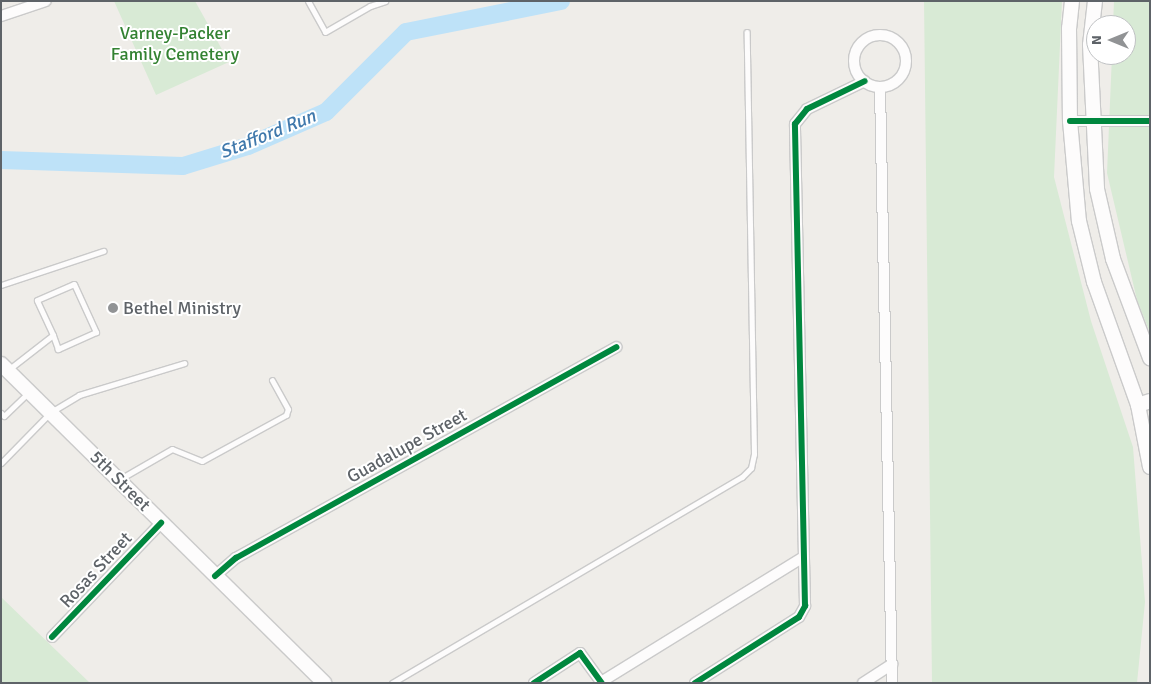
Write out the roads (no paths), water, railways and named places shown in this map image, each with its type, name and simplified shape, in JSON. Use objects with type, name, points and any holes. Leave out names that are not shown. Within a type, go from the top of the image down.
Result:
[{"type":"main road","points":[[1072,1],[1069,28],[1070,121],[1078,222],[1094,282],[1144,403],[1150,467]]},
{"type":"main road","points":[[1095,1],[1090,45],[1092,120],[1103,223],[1124,296],[1150,358]]},
{"type":"main road","name":"5th Street","points":[[4,367],[324,683]]},
{"type":"street","points":[[1,16],[46,1]]},
{"type":"street","points":[[880,34],[894,38],[903,48],[906,61],[903,74],[894,84],[880,87],[865,81],[858,74],[854,61],[858,48],[867,38],[880,34]]},
{"type":"street","points":[[695,683],[799,617],[805,606],[795,124],[806,108],[865,81]]},
{"type":"street","points":[[880,87],[892,683]]},
{"type":"street","points":[[1070,121],[1150,121]]},
{"type":"street","name":"Guadalupe Street","points":[[215,576],[236,558],[616,346]]},
{"type":"street","name":"Rosas Street","points":[[52,637],[161,522]]},
{"type":"street","points":[[534,683],[580,653],[602,683],[803,557]]},
{"type":"street","points":[[863,683],[892,664]]},
{"type":"lane","points":[[308,1],[325,32],[370,6],[385,1]]},
{"type":"lane","points":[[392,683],[742,477],[751,468],[754,454],[747,32]]},
{"type":"lane","points":[[1,285],[103,251]]},
{"type":"lane","points":[[74,284],[96,332],[58,348],[53,335],[37,300],[74,284]]},
{"type":"lane","points":[[4,367],[53,335]]},
{"type":"lane","points":[[1,463],[51,412],[79,395],[184,363]]},
{"type":"lane","points":[[119,480],[172,449],[202,461],[286,415],[288,409],[272,380]]},
{"type":"lane","points":[[2,416],[29,391]]},
{"type":"waterway","name":"Stafford Run","points":[[1,160],[183,166],[248,146],[326,112],[406,32],[561,1]]},
{"type":"place","name":"Bethel Ministry","points":[[113,308]]},
{"type":"park label","name":"Varney-Packer Family Cemetery","points":[[175,44]]}]
